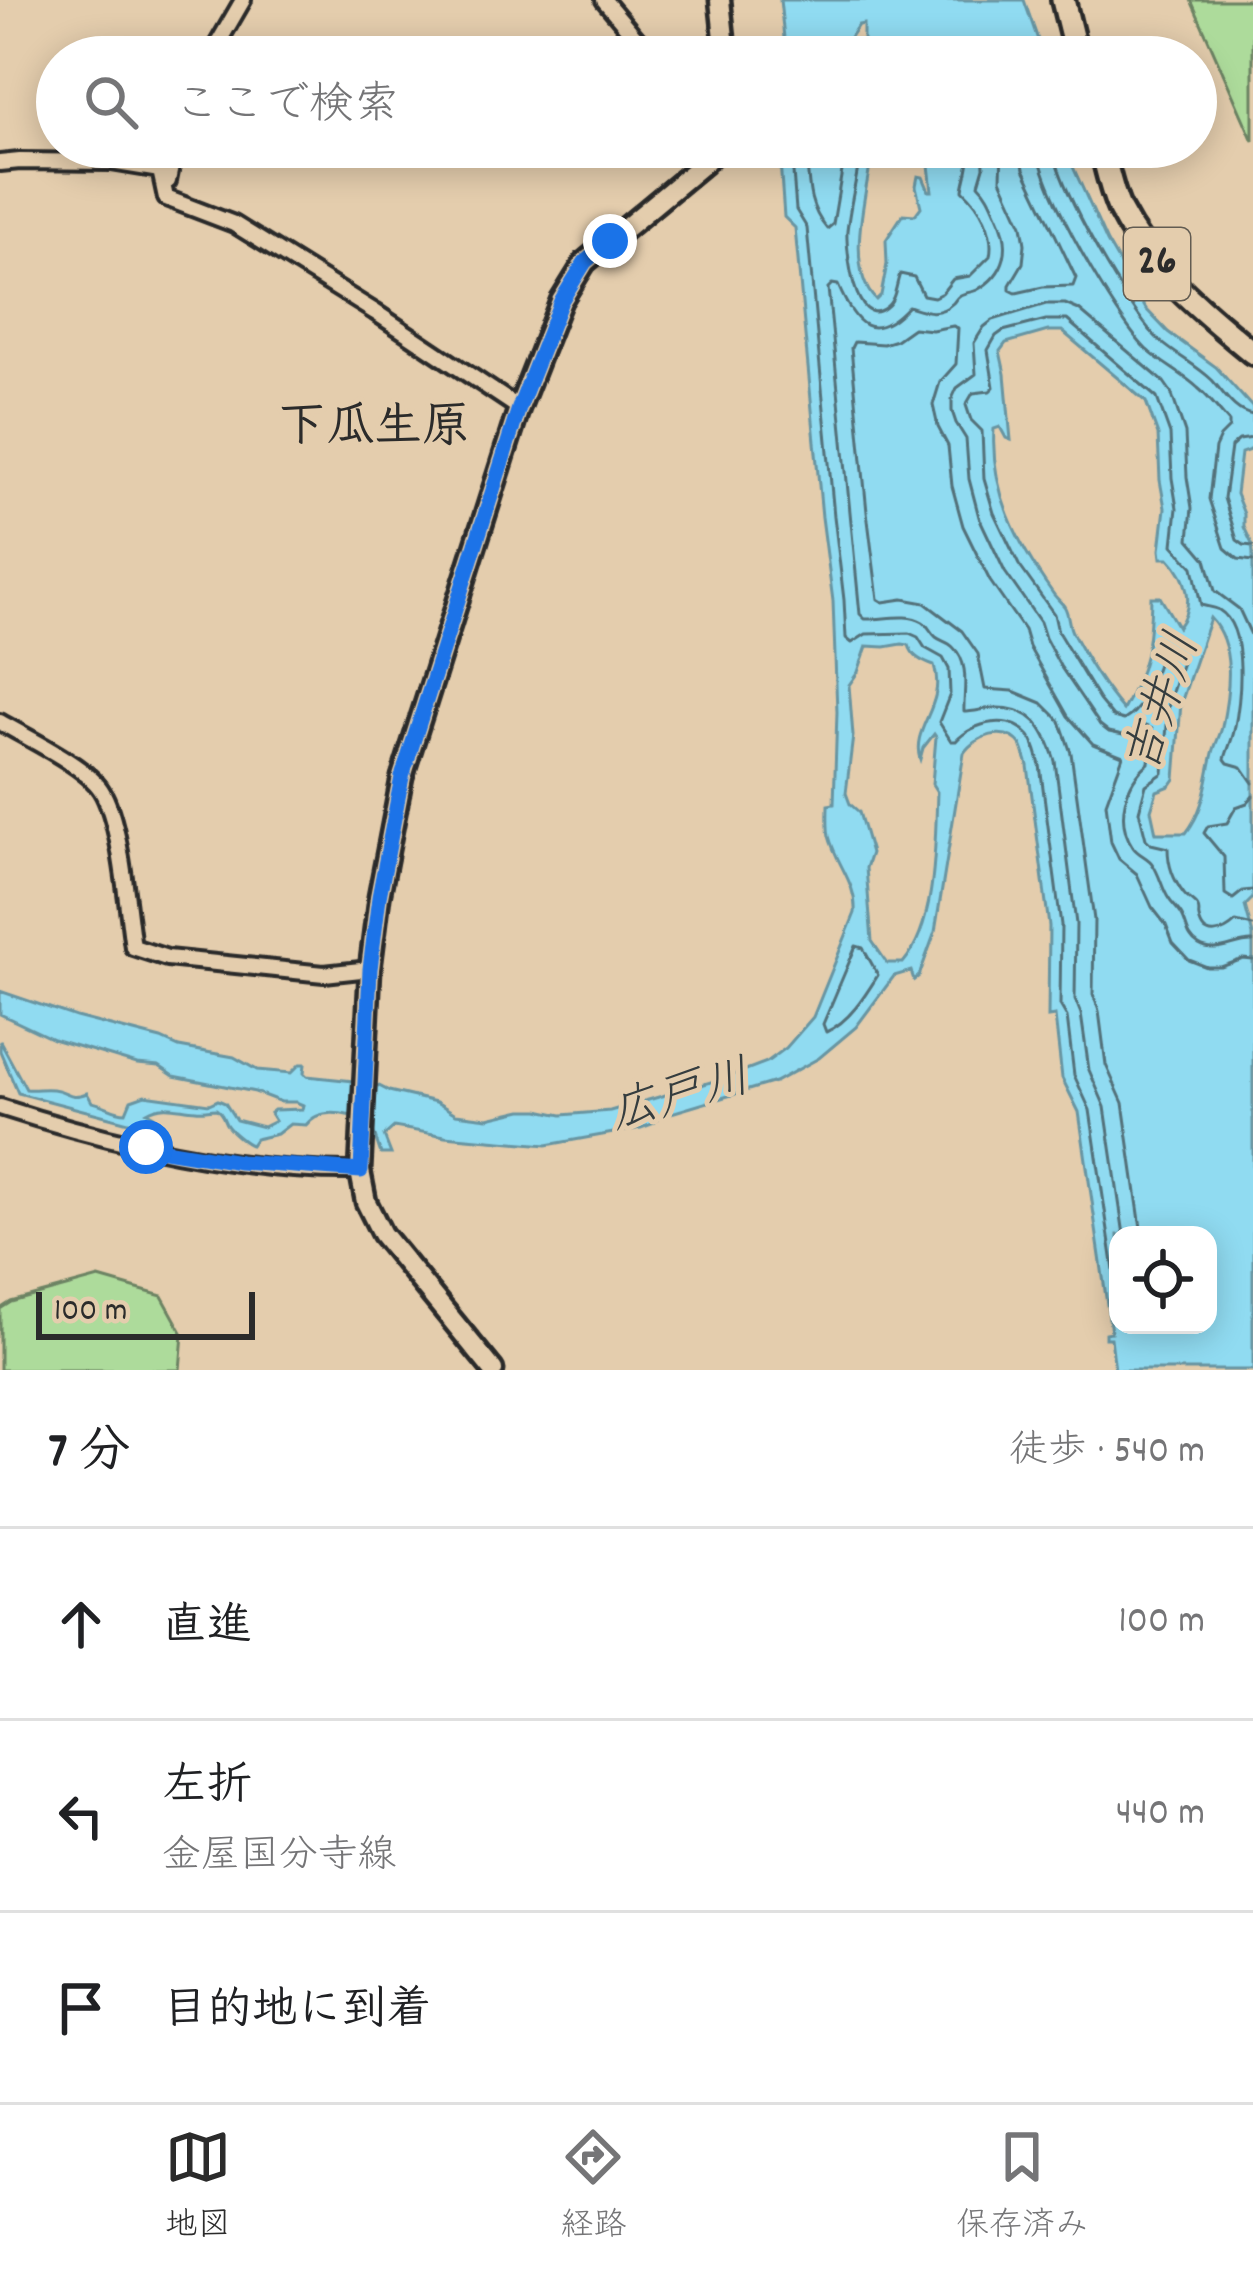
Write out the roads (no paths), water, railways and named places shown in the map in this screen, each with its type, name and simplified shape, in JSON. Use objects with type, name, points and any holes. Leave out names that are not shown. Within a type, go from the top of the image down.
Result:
[{"type":"main road","points":[[720,0],[724,36]]},
{"type":"main road","points":[[1063,0],[1072,36]]},
{"type":"main road","points":[[493,1370],[382,1234],[366,1202],[361,1165],[370,969],[379,897],[402,777],[519,408],[561,301],[585,262],[698,168]]},
{"type":"main road","name":"26","points":[[1108,168],[1120,208],[1154,261],[1196,306],[1253,353]]},
{"type":"street","points":[[222,36],[243,0]]},
{"type":"street","points":[[604,0],[634,36]]},
{"type":"street","points":[[0,163],[36,160]]},
{"type":"street","points":[[148,168],[160,170],[166,198]]},
{"type":"street","points":[[166,198],[171,168]]},
{"type":"street","points":[[166,198],[234,224],[519,408]]},
{"type":"street","points":[[0,722],[86,775],[101,790],[115,825],[133,947],[167,958],[324,974],[370,969]]},
{"type":"street","points":[[0,1107],[146,1147],[240,1162],[361,1165]]},
{"type":"water","points":[[780,0],[1024,0],[1037,36],[863,36],[863,24],[851,36],[784,36]]},
{"type":"water","points":[[780,168],[869,168],[859,248],[866,286],[876,300],[887,264],[886,240],[903,214],[915,215],[921,207],[918,176],[932,191],[929,168],[1074,168],[1107,242],[1146,309],[1168,332],[1216,367],[1253,408],[1253,449],[1241,453],[1236,494],[1253,553],[1253,898],[1245,906],[1253,935],[1253,1370],[1115,1370],[1111,1338],[1105,1338],[1105,1333],[1217,1334],[1217,1226],[1109,1226],[1109,1318],[1079,1112],[1062,1078],[1055,1016],[1048,1017],[1049,926],[1028,766],[1021,745],[1007,735],[983,738],[964,753],[935,932],[919,976],[914,980],[911,971],[894,976],[856,1027],[819,1058],[775,1082],[661,1116],[641,1128],[547,1145],[394,1127],[384,1136],[391,1154],[381,1154],[370,1122],[345,1114],[319,1115],[306,1125],[290,1124],[251,1145],[230,1129],[216,1109],[159,1107],[147,1112],[155,1121],[136,1124],[18,1093],[0,1041],[26,1089],[53,1089],[76,1096],[87,1093],[92,1102],[117,1111],[126,1112],[131,1100],[145,1095],[209,1104],[218,1100],[236,1120],[263,1127],[275,1121],[270,1113],[274,1110],[302,1109],[303,1105],[174,1076],[159,1066],[53,1039],[0,1014],[0,991],[179,1047],[234,1057],[257,1070],[291,1073],[305,1064],[307,1076],[373,1083],[436,1102],[456,1114],[488,1118],[522,1110],[562,1115],[610,1111],[767,1062],[813,1017],[855,913],[853,892],[828,832],[828,805],[834,804],[837,712],[833,601],[795,228],[784,217]],"holes":[[[1062,331],[1146,402],[1158,435],[1165,508],[1161,558],[1169,558],[1187,592],[1178,627],[1160,597],[1151,597],[1145,656],[1123,710],[1089,662],[1072,632],[1066,609],[1028,554],[1008,515],[996,473],[994,429],[1000,427],[1011,440],[1000,351],[1006,343]],[[1210,618],[1227,655],[1228,684],[1201,805],[1186,833],[1156,833],[1151,810],[1157,791],[1175,779],[1181,703]],[[909,645],[915,656],[934,666],[937,680],[918,748],[920,759],[934,734],[934,858],[928,904],[914,946],[903,963],[887,963],[872,941],[866,868],[871,853],[859,812],[846,793],[853,736],[849,685],[867,646]]]},
{"type":"district","name":"下瓜生原","points":[[374,430]]},
{"type":"water label","name":"吉井川","points":[[1166,704]]},
{"type":"water label","name":"広戸川","points":[[681,1099]]}]
